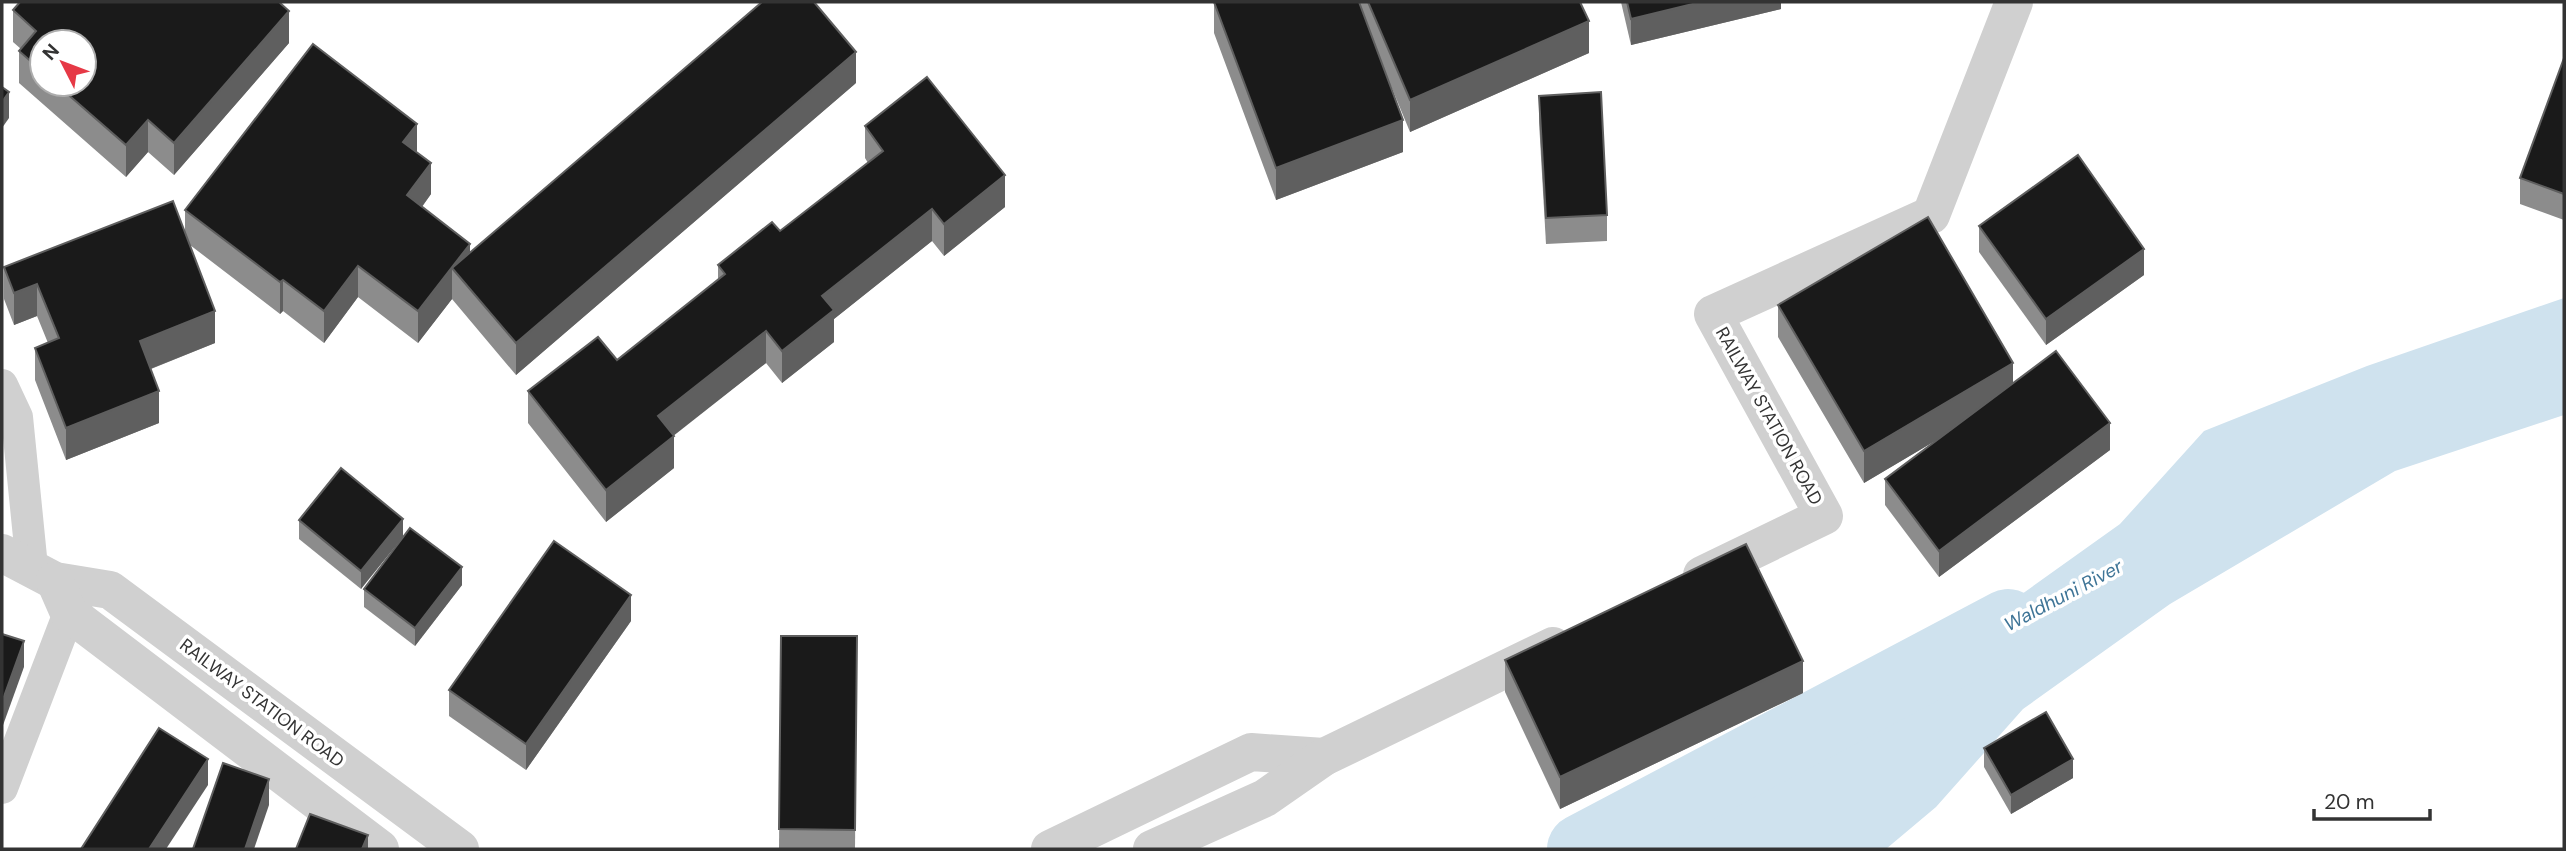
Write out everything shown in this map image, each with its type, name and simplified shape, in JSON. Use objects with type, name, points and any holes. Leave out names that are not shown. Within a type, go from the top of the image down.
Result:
[{"type":"street","name":"RAILWAY STATION ROAD","points":[[1674,588],[1824,516],[1713,314],[1931,215],[2014,2]]},
{"type":"street","points":[[2,385],[17,417],[49,580],[2,788]]},
{"type":"street","name":"RAILWAY STATION ROAD","points":[[49,580],[110,590],[460,849]]},
{"type":"street","points":[[49,580],[380,849]]},
{"type":"street","points":[[1152,849],[1265,798],[1324,757],[1587,630]]},
{"type":"street","points":[[1050,849],[1251,752],[1324,757]]},
{"type":"water","points":[[2564,298],[2564,415],[2395,471],[2170,604],[2023,709],[1936,807],[1886,849],[1619,849],[1663,826],[1772,783],[2022,594],[2120,524],[2204,431],[2367,366]]},
{"type":"building","points":[[20,2],[279,2],[289,11],[174,143],[148,120],[126,145],[72,98],[98,98],[98,28],[33,28],[13,10]]},
{"type":"building","points":[[762,2],[814,2],[856,52],[516,343],[452,268]]},
{"type":"building","points":[[1214,2],[1359,2],[1403,120],[1276,168]]},
{"type":"building","points":[[1368,2],[1580,2],[1589,21],[1410,100]]},
{"type":"building","points":[[1627,2],[1701,2],[1631,19]]},
{"type":"building","points":[[28,40],[28,59],[19,51]]},
{"type":"building","points":[[313,44],[417,124],[403,142],[431,163],[407,195],[470,244],[418,311],[358,266],[324,311],[283,280],[280,282],[185,210]]},
{"type":"building","points":[[2564,58],[2564,194],[2520,178]]},
{"type":"building","points":[[927,77],[1005,175],[944,224],[932,209],[822,296],[834,310],[782,351],[766,331],[658,416],[674,436],[606,490],[528,391],[598,337],[617,360],[725,274],[718,265],[772,222],[780,231],[883,151],[865,126]]},
{"type":"building","points":[[2,87],[9,92],[2,102]]},
{"type":"building","points":[[1601,92],[1607,215],[1546,218],[1539,96]]},
{"type":"building","points":[[2078,155],[2144,249],[2046,319],[1979,226]]},
{"type":"building","points":[[173,201],[215,311],[140,341],[159,391],[66,428],[35,348],[59,338],[37,284],[14,293],[4,267]]},
{"type":"building","points":[[1928,217],[2013,363],[1864,451],[1778,305]]},
{"type":"building","points":[[2056,351],[2110,423],[1939,551],[1885,479]]},
{"type":"building","points":[[341,468],[403,519],[361,571],[299,520]]},
{"type":"building","points":[[410,528],[462,567],[415,628],[364,589]]},
{"type":"building","points":[[554,541],[631,595],[526,744],[449,690]]},
{"type":"building","points":[[1746,544],[1803,661],[1560,777],[1505,660]]},
{"type":"building","points":[[2,634],[24,641],[2,702]]},
{"type":"building","points":[[781,636],[857,636],[855,830],[779,829]]},
{"type":"building","points":[[2046,712],[2073,759],[2011,795],[1984,748]]},
{"type":"building","points":[[159,728],[208,759],[149,849],[81,849]]},
{"type":"building","points":[[223,763],[269,779],[245,849],[193,849]]},
{"type":"building","points":[[310,814],[368,835],[362,849],[296,849]]},
{"type":"waterway","name":"Waldhuni River","points":[[1582,849],[2008,624]]}]
